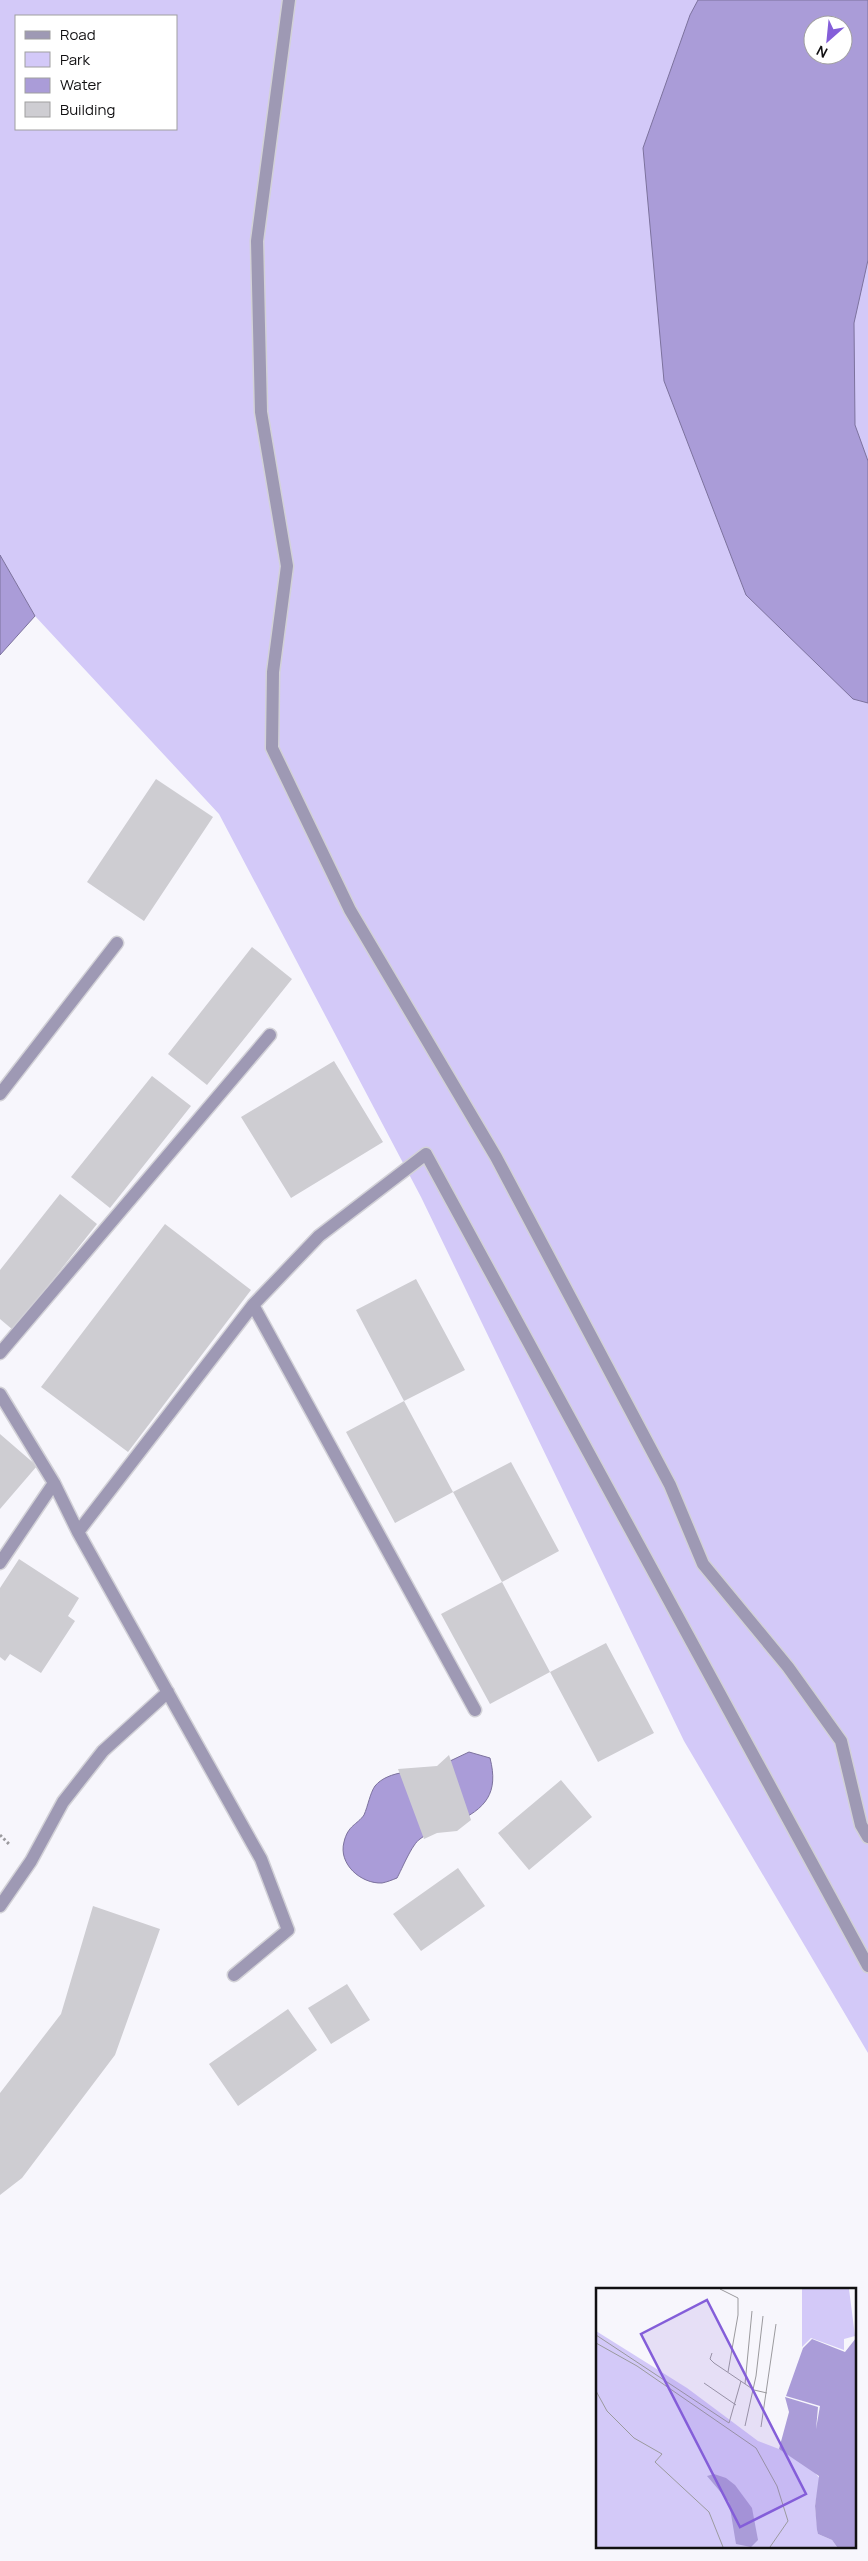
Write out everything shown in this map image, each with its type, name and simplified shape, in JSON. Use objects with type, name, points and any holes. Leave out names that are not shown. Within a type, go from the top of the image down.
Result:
[{"type":"street","points":[[289,0],[257,241],[261,412],[287,566],[273,672],[272,748],[350,910],[496,1157],[670,1485],[703,1564],[788,1666],[840,1741],[861,1825],[868,1837]]},
{"type":"street","points":[[0,1094],[117,943]]},
{"type":"street","points":[[0,1352],[270,1035]]},
{"type":"street","points":[[78,1532],[252,1305],[319,1236],[426,1154],[868,1966]]},
{"type":"street","points":[[252,1305],[475,1710]]},
{"type":"street","points":[[0,1394],[54,1483],[78,1532],[262,1859],[288,1930],[234,1976]]},
{"type":"street","points":[[0,1564],[54,1483]]},
{"type":"street","points":[[0,1906],[31,1861],[69,1795],[103,1751],[168,1692]]},
{"type":"green space","points":[[0,0],[868,0],[868,2053],[684,1741],[421,1197],[219,814],[35,616],[0,555]]},
{"type":"water","points":[[698,0],[868,0],[868,260],[854,323],[855,425],[868,461],[868,703],[853,699],[746,595],[664,381],[643,148],[690,15]]},
{"type":"water","points":[[0,555],[35,616],[0,655]]},
{"type":"water","points":[[469,1752],[490,1758],[493,1781],[491,1790],[482,1806],[465,1818],[420,1839],[411,1851],[397,1878],[382,1883],[374,1882],[366,1880],[353,1871],[344,1858],[344,1842],[350,1829],[364,1815],[375,1786],[388,1777],[405,1772],[438,1772],[450,1761]]},
{"type":"building","points":[[156,779],[213,817],[144,921],[87,882]]},
{"type":"building","points":[[252,947],[292,979],[207,1085],[168,1054]]},
{"type":"building","points":[[334,1061],[383,1142],[291,1198],[241,1117]]},
{"type":"building","points":[[152,1076],[191,1106],[110,1208],[71,1177]]},
{"type":"building","points":[[60,1194],[97,1224],[13,1330],[0,1319],[0,1270]]},
{"type":"building","points":[[165,1224],[251,1290],[128,1452],[41,1387]]},
{"type":"building","points":[[416,1279],[465,1370],[404,1401],[356,1310]]},
{"type":"building","points":[[404,1401],[453,1492],[395,1523],[346,1432]]},
{"type":"building","points":[[0,1434],[37,1466],[0,1509]]},
{"type":"building","points":[[511,1462],[559,1551],[502,1582],[453,1492]]},
{"type":"building","points":[[19,1559],[79,1598],[68,1616],[75,1621],[41,1673],[10,1654],[5,1661],[0,1657],[0,1588]]},
{"type":"building","points":[[502,1582],[550,1672],[490,1704],[441,1614]]},
{"type":"building","points":[[606,1643],[654,1733],[598,1762],[550,1672]]},
{"type":"building","points":[[449,1755],[471,1820],[457,1831],[437,1833],[424,1839],[398,1769],[437,1766]]},
{"type":"building","points":[[561,1780],[592,1817],[529,1870],[498,1833]]},
{"type":"building","points":[[458,1868],[485,1906],[421,1951],[393,1914]]},
{"type":"building","points":[[93,1906],[160,1929],[115,2055],[22,2178],[0,2195],[0,2093],[61,2014]]},
{"type":"building","points":[[347,1984],[370,2020],[331,2044],[308,2008]]},
{"type":"building","points":[[288,2009],[317,2050],[238,2106],[209,2064]]}]
